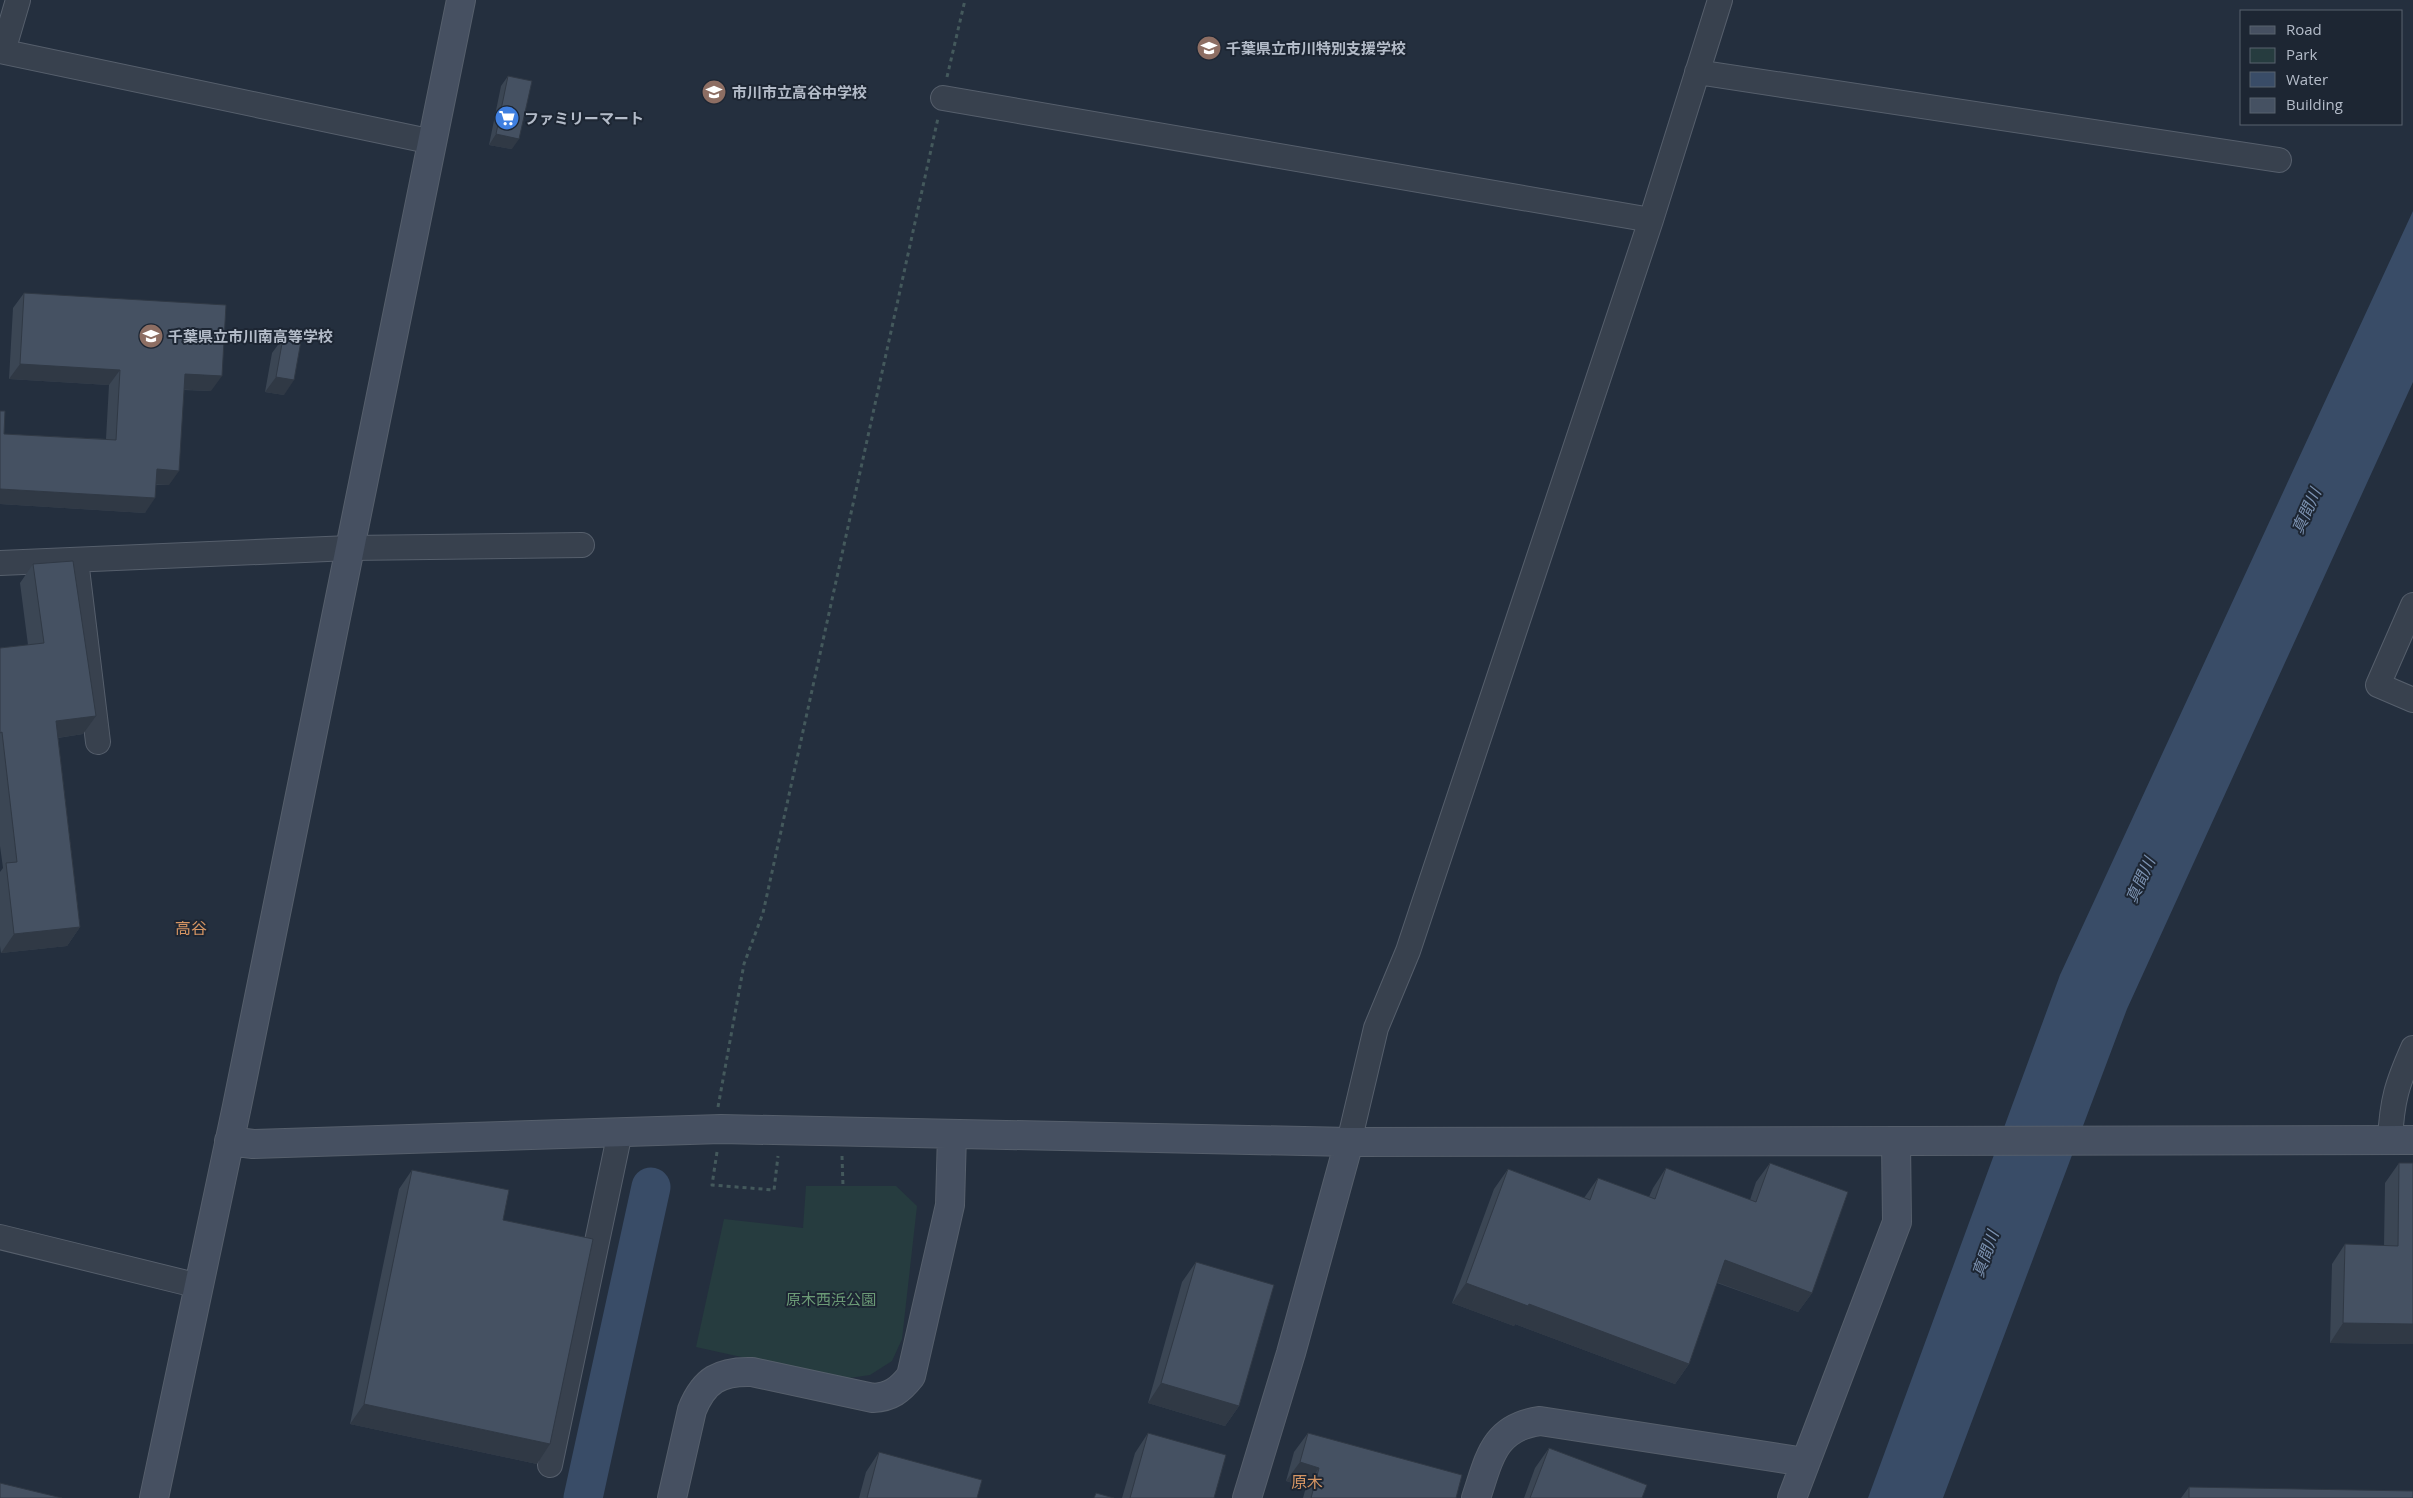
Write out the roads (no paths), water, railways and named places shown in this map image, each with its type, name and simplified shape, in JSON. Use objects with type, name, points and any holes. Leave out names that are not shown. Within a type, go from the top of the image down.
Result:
[{"type":"street","points":[[18,0],[1,51],[433,142]]},
{"type":"street","points":[[154,1498],[229,1141],[461,0]]},
{"type":"street","points":[[1247,1498],[1291,1353],[1349,1142],[1376,1028],[1408,951],[1651,220],[1720,0]]},
{"type":"street","points":[[1697,72],[2279,160]]},
{"type":"street","points":[[943,98],[1651,220]]},
{"type":"street","points":[[0,562],[350,548],[582,545]]},
{"type":"street","points":[[76,560],[98,742]]},
{"type":"street","points":[[2413,605],[2378,685],[2413,700]]},
{"type":"street","points":[[229,1141],[253,1144],[717,1129],[1349,1142],[2402,1140],[2391,1109],[2395,1092],[2413,1048]]},
{"type":"street","points":[[550,1465],[620,1132]]},
{"type":"street","points":[[672,1498],[694,1404],[707,1384],[719,1375],[736,1371],[752,1372],[873,1398],[887,1397],[900,1390],[911,1376],[950,1205],[952,1134]]},
{"type":"street","points":[[1792,1498],[1897,1222],[1896,1142]]},
{"type":"street","points":[[0,1237],[198,1286]]},
{"type":"street","points":[[1476,1498],[1492,1451],[1499,1441],[1514,1427],[1526,1422],[1540,1421],[1805,1462]]},
{"type":"water","name":"真間川","points":[[2413,211],[2413,382],[2127,1009],[1943,1498],[1868,1498],[2060,975]]},
{"type":"waterway","points":[[583,1498],[651,1187]]},
{"type":"place","name":"千葉県立市川特別支援学校","points":[[1209,48]]},
{"type":"place","name":"市川市立高谷中学校","points":[[714,92]]},
{"type":"place","name":"ファミリーマート","points":[[507,118]]},
{"type":"place","name":"千葉県立市川南高等学校","points":[[151,336]]},
{"type":"district","name":"高谷","points":[[191,928]]},
{"type":"district","name":"原木","points":[[1307,1482]]},
{"type":"park label","name":"原木西浜公園","points":[[831,1299]]}]
